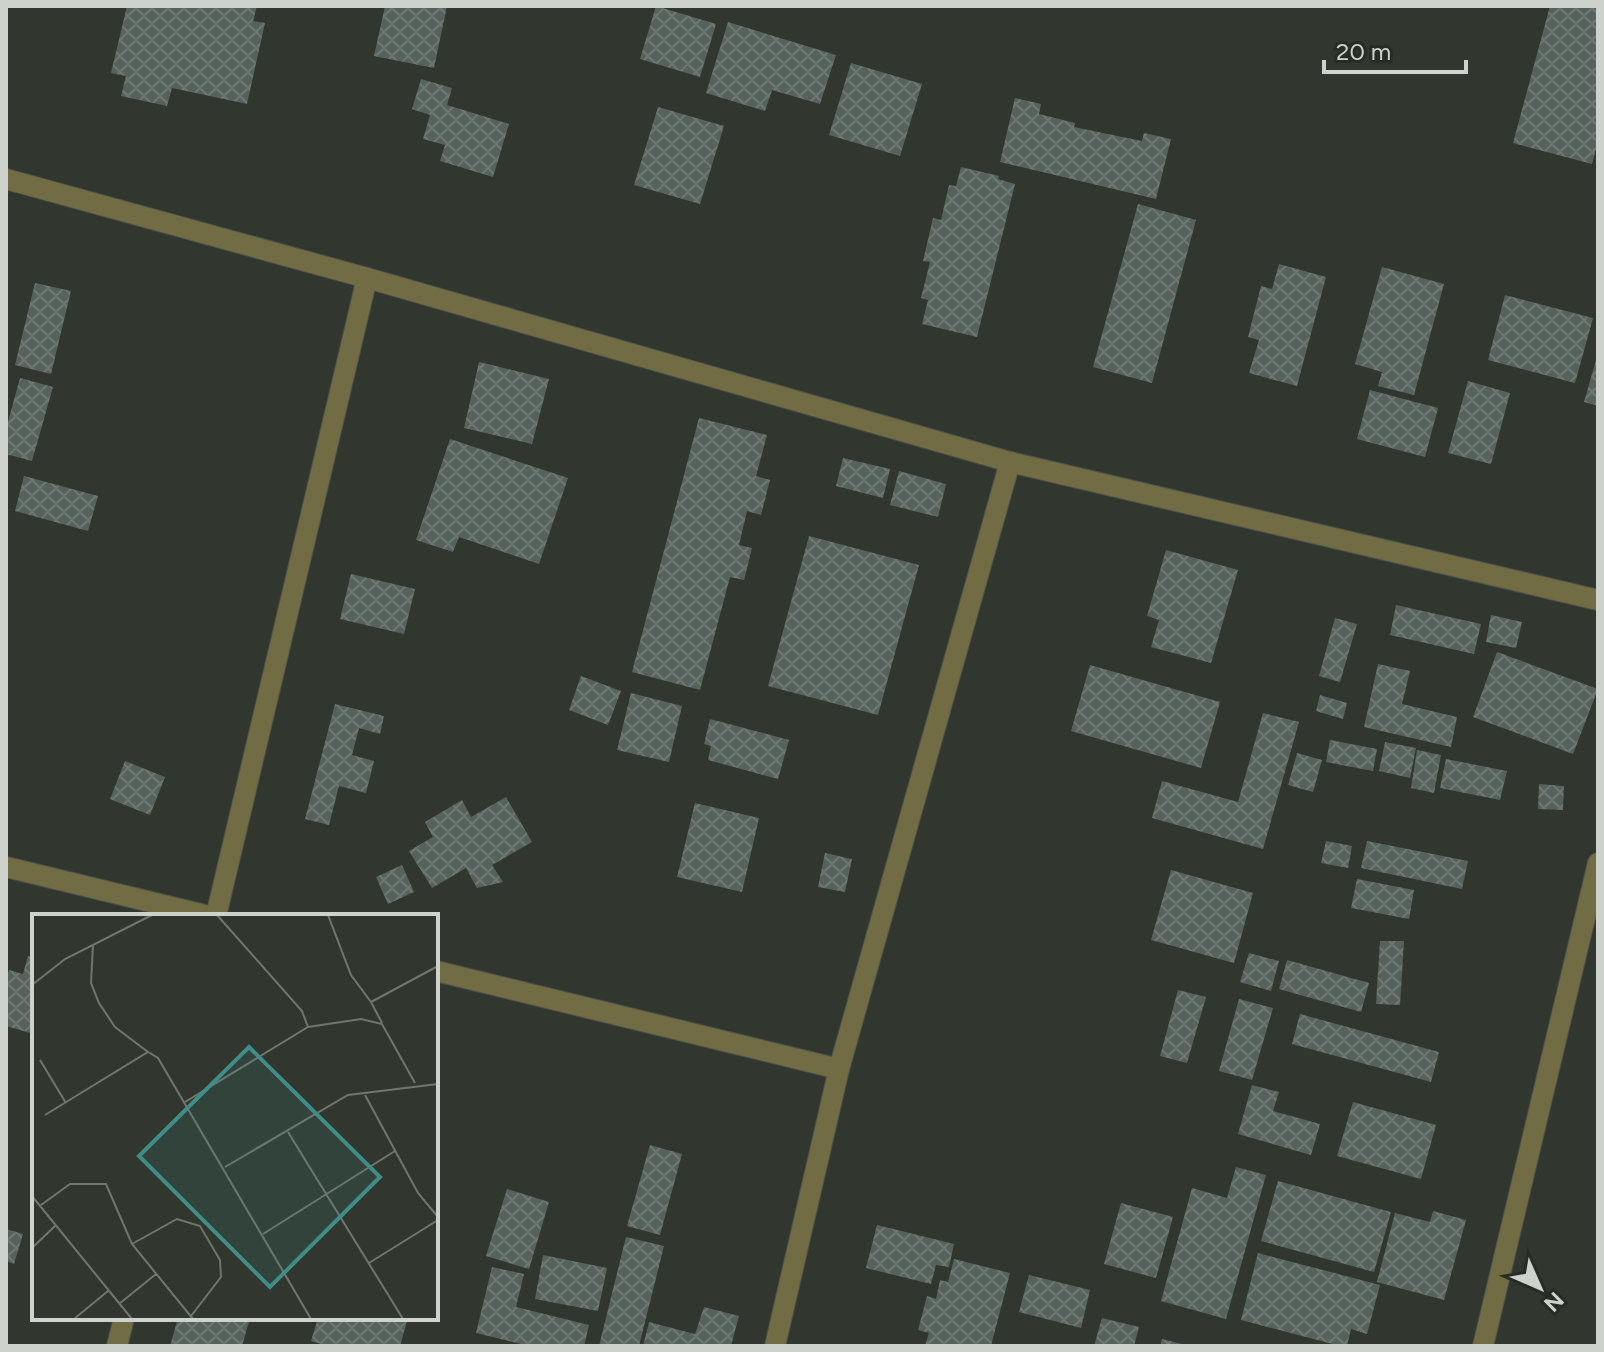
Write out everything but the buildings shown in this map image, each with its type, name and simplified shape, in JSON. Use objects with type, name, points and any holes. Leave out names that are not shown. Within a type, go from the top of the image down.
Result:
[{"type":"street","points":[[6,179],[367,278],[1010,462],[1598,600]]},
{"type":"street","points":[[216,914],[367,278]]},
{"type":"street","points":[[775,1346],[839,1069],[1010,462]]},
{"type":"street","points":[[1483,1346],[1598,863]]},
{"type":"street","points":[[6,867],[201,914]]},
{"type":"street","points":[[438,971],[839,1069]]},
{"type":"street","points":[[117,1346],[124,1320]]}]
